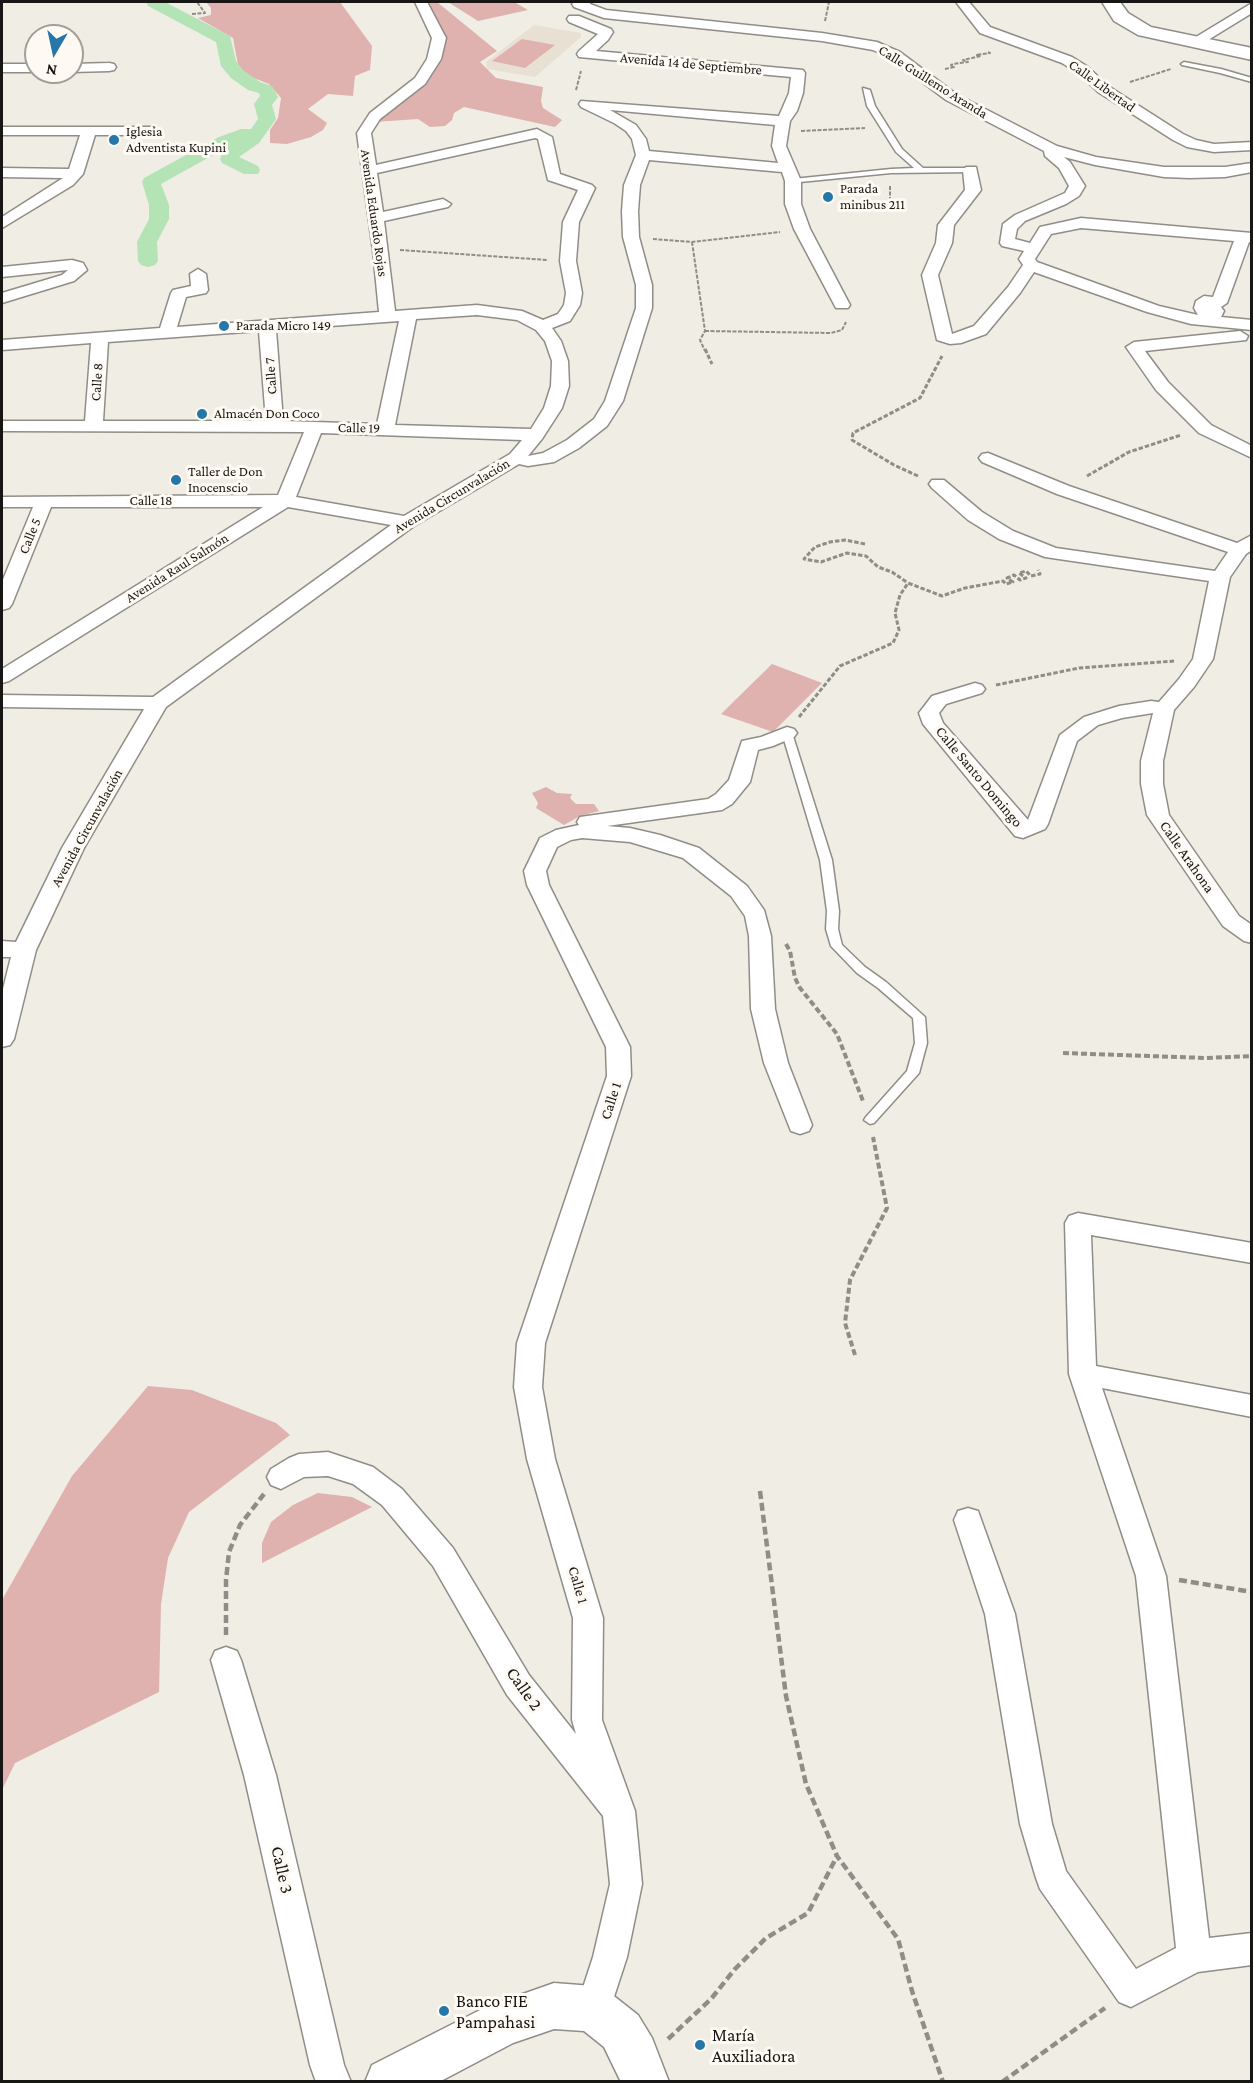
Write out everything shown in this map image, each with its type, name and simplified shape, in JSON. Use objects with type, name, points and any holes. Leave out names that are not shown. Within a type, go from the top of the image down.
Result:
[{"type":"main road","points":[[1111,2],[1121,17],[1145,31],[1251,54]]},
{"type":"main road","points":[[389,2082],[503,2023],[554,2006],[593,2009],[621,2031],[635,2055],[645,2082]]},
{"type":"street","name":"Avenida Eduardo Rojas","points":[[387,315],[381,251],[364,134],[369,123],[420,81],[429,70],[438,50],[439,38],[422,2]]},
{"type":"street","name":"Calle Libertad","points":[[963,2],[980,26],[1067,60],[1083,70],[1103,89],[1151,121],[1192,144],[1214,148],[1251,146]]},
{"type":"street","points":[[581,3],[567,10],[567,16],[606,32],[601,40],[584,54]]},
{"type":"street","name":"Calle Guillemo Aranda","points":[[581,3],[594,12],[604,14],[869,44],[895,55],[961,103],[1052,149],[1114,165],[1164,172],[1225,172],[1251,167]]},
{"type":"street","points":[[1203,37],[1251,7]]},
{"type":"street","name":"Avenida 14 de Septiembre","points":[[584,54],[798,73],[796,93],[790,111],[783,121]]},
{"type":"street","points":[[2,68],[24,68]]},
{"type":"street","points":[[84,68],[109,68]]},
{"type":"street","points":[[586,104],[783,121],[779,146],[790,174],[794,204],[802,229],[842,305]]},
{"type":"street","points":[[516,458],[528,461],[548,458],[573,444],[601,422],[614,401],[644,308],[644,285],[631,237],[632,185],[643,155],[639,139],[631,128],[603,111],[586,104]]},
{"type":"street","points":[[2,131],[153,131]]},
{"type":"street","points":[[2,222],[62,186],[75,174],[89,131]]},
{"type":"street","points":[[2,345],[409,314],[497,311],[522,316],[542,326],[564,317],[570,310],[574,292],[568,261],[572,222],[587,188],[553,177],[545,137],[537,133],[368,171]]},
{"type":"street","points":[[1052,149],[1050,153],[1065,165],[1077,186],[1071,196],[1013,221],[1009,227],[1008,243],[1032,257],[1154,309],[1191,319],[1251,325]]},
{"type":"street","points":[[643,155],[790,174]]},
{"type":"street","points":[[972,170],[973,190],[946,225],[944,243],[930,275],[941,333],[950,339],[961,338],[980,330],[1014,290],[1046,230],[1081,223],[1247,238],[1219,303],[1204,301],[1202,308],[1216,311],[1215,314],[1198,312],[1191,319]]},
{"type":"street","points":[[2,172],[75,174]]},
{"type":"street","points":[[376,218],[443,204]]},
{"type":"street","points":[[2,272],[72,265],[77,266],[79,270],[68,278],[2,298]]},
{"type":"street","points":[[167,333],[179,293],[200,290],[198,274]]},
{"type":"street","points":[[385,429],[409,314]]},
{"type":"street","name":"Calle 7","points":[[267,326],[275,426]]},
{"type":"street","name":"Avenida Circunvalación","points":[[2,1039],[13,950],[158,703],[406,522],[516,458],[536,435],[553,408],[560,386],[560,361],[553,341],[542,326]]},
{"type":"street","points":[[1251,335],[1134,347],[1162,386],[1205,429],[1251,453]]},
{"type":"street","name":"Calle 8","points":[[94,425],[100,338]]},
{"type":"street","name":"Calle 19","points":[[2,426],[275,426],[536,435]]},
{"type":"street","points":[[285,501],[315,427]]},
{"type":"street","points":[[988,458],[1063,490],[1245,545]]},
{"type":"street","points":[[938,484],[975,516],[1006,535],[1052,553],[1220,577]]},
{"type":"street","name":"Calle 18","points":[[2,502],[285,501],[406,522]]},
{"type":"street","name":"Avenida Raul Salmón","points":[[2,677],[285,501]]},
{"type":"street","name":"Calle 5","points":[[2,604],[44,502]]},
{"type":"street","name":"Calle Arahona","points":[[1245,545],[1220,577],[1203,659],[1187,683],[1164,709],[1152,761],[1152,784],[1158,815],[1231,921],[1251,936]]},
{"type":"street","name":"Calle Santo Domingo","points":[[975,689],[939,700],[929,712],[939,732],[1023,831],[1037,824],[1067,740],[1077,730],[1091,722],[1119,712],[1151,707],[1164,709]]},
{"type":"street","points":[[2,701],[158,703]]},
{"type":"street","points":[[582,831],[583,826],[596,820],[714,805],[724,799],[739,782],[749,744],[766,742],[788,733]]},
{"type":"street","name":"Calle 1","points":[[618,1811],[587,1720],[588,1618],[541,1460],[528,1387],[531,1344],[619,1076],[618,1047],[538,885],[535,871],[548,843],[564,835],[582,831],[630,835],[660,842],[691,853],[739,891],[756,915],[760,936],[763,1009],[776,1063],[800,1125]]},
{"type":"street","points":[[1194,1956],[1151,1576],[1083,1374],[1078,1223],[1251,1253]]},
{"type":"street","points":[[1083,1374],[1251,1406]]},
{"type":"street","name":"Calle 2","points":[[281,1477],[299,1466],[328,1464],[363,1475],[392,1497],[443,1557],[518,1685],[618,1811]]},
{"type":"street","points":[[968,1520],[1000,1614],[1036,1824],[1052,1878],[1131,1990],[1194,1956],[1251,1949]]},
{"type":"street","name":"Calle 3","points":[[226,1660],[260,1775],[327,2065],[334,2082]]},
{"type":"street","points":[[593,2009],[610,1957],[626,1884],[618,1811]]},
{"type":"lane","points":[[1184,64],[1221,70],[1251,80]]},
{"type":"lane","points":[[866,90],[871,106],[899,150],[920,170]]},
{"type":"lane","points":[[790,174],[972,170]]},
{"type":"lane","points":[[788,733],[825,860],[833,911],[832,929],[837,946],[861,970],[882,984],[919,1017],[921,1043],[913,1073],[870,1120]]},
{"type":"path","points":[[192,14],[205,13],[197,2]]},
{"type":"path","points":[[921,73],[938,72],[936,69],[954,67],[951,65],[968,62],[963,60],[981,57],[976,55],[990,53],[986,52],[1004,47],[1000,45],[1011,40]]},
{"type":"path","points":[[584,54],[579,83],[573,95],[586,104]]},
{"type":"path","points":[[1103,89],[1184,64]]},
{"type":"path","points":[[783,121],[797,123],[788,130],[802,131],[884,126]]},
{"type":"path","points":[[890,211],[891,171]]},
{"type":"path","points":[[631,237],[692,242],[802,229]]},
{"type":"path","points":[[692,242],[705,332],[700,340],[712,364]]},
{"type":"path","points":[[381,251],[408,250],[454,256],[568,261]]},
{"type":"path","points":[[705,332],[838,332],[842,330],[847,319],[842,305]]},
{"type":"path","points":[[938,484],[894,465],[852,440],[853,433],[920,398],[950,339]]},
{"type":"path","points":[[1063,490],[1129,452],[1159,440],[1205,429]]},
{"type":"path","points":[[865,544],[845,540],[830,542],[811,550],[804,560],[820,562],[847,553],[866,556],[878,567],[892,572],[908,583],[942,596],[965,588],[1003,581],[1006,584],[1013,582],[1007,578],[1014,575],[1020,580],[1026,578],[1019,573],[1026,571],[1031,576],[1040,574],[1037,572],[1052,553]]},
{"type":"path","points":[[788,733],[840,666],[893,643],[899,630],[895,613],[900,596],[908,583]]},
{"type":"path","points":[[975,689],[1079,668],[1203,659]]},
{"type":"path","points":[[760,936],[771,937],[787,945],[795,978],[800,988],[837,1034],[870,1120],[887,1208],[850,1280],[845,1323],[855,1355]]},
{"type":"path","points":[[1063,1053],[1206,1058],[1251,1056]]},
{"type":"path","points":[[226,1660],[226,1580],[229,1552],[240,1525],[263,1494],[281,1477]]},
{"type":"path","points":[[760,1491],[786,1696],[806,1784],[837,1856],[898,1940],[912,1991],[943,2082]]},
{"type":"path","points":[[1151,1576],[1251,1592]]},
{"type":"path","points":[[665,2040],[676,2034],[711,1999],[735,1969],[766,1938],[808,1913],[837,1856]]},
{"type":"path","points":[[1002,2082],[1131,1990]]},
{"type":"shaded area","points":[[206,2],[340,2],[372,46],[370,70],[355,76],[353,96],[328,94],[308,109],[327,123],[323,130],[311,137],[287,144],[270,143],[270,130],[278,118],[281,98],[269,84],[246,75],[238,65],[233,38],[198,18],[211,15],[211,8]]},
{"type":"shaded area","points":[[416,2],[437,2],[497,51],[480,62],[496,78],[543,87],[541,101],[543,108],[562,120],[555,127],[464,107],[454,113],[452,120],[445,126],[430,127],[418,119],[375,122],[407,93],[436,50]]},
{"type":"shaded area","points":[[448,2],[514,2],[528,10],[478,21]]},
{"type":"shaded area","points":[[534,25],[581,33],[581,37],[535,77],[487,69],[486,62]]},
{"type":"shaded area","points":[[522,39],[555,45],[525,68],[492,61]]},
{"type":"shaded area","points":[[772,664],[822,683],[773,732],[721,714]]},
{"type":"shaded area","points":[[546,787],[557,793],[572,794],[570,798],[576,804],[594,804],[599,811],[580,816],[564,825],[536,808],[538,803],[532,793]]},
{"type":"shaded area","points":[[148,1386],[192,1390],[276,1423],[290,1435],[189,1512],[168,1558],[161,1604],[159,1692],[15,1763],[2,1790],[2,1600],[72,1476]]},
{"type":"shaded area","points":[[318,1493],[352,1497],[372,1507],[262,1563],[262,1543],[271,1522],[293,1505]]},
{"type":"waterway","points":[[154,2],[224,40],[227,62],[237,74],[254,86],[266,90],[269,97],[263,104],[267,119],[253,139],[231,153],[229,159],[251,170]]},
{"type":"waterway","points":[[148,261],[147,242],[159,219],[159,205],[151,182],[226,141],[247,133]]},
{"type":"place","name":"Iglesia Adventista Kupini","points":[[114,140]]},
{"type":"place","name":"Parada minibus 211","points":[[828,197]]},
{"type":"place","name":"Parada Micro 149","points":[[224,326]]},
{"type":"place","name":"Almacén Don Coco","points":[[202,414]]},
{"type":"place","name":"Taller de Don Inocenscio","points":[[176,480]]},
{"type":"place","name":"Banco FIE Pampahasi","points":[[444,2011]]},
{"type":"place","name":"María Auxiliadora","points":[[700,2045]]}]
